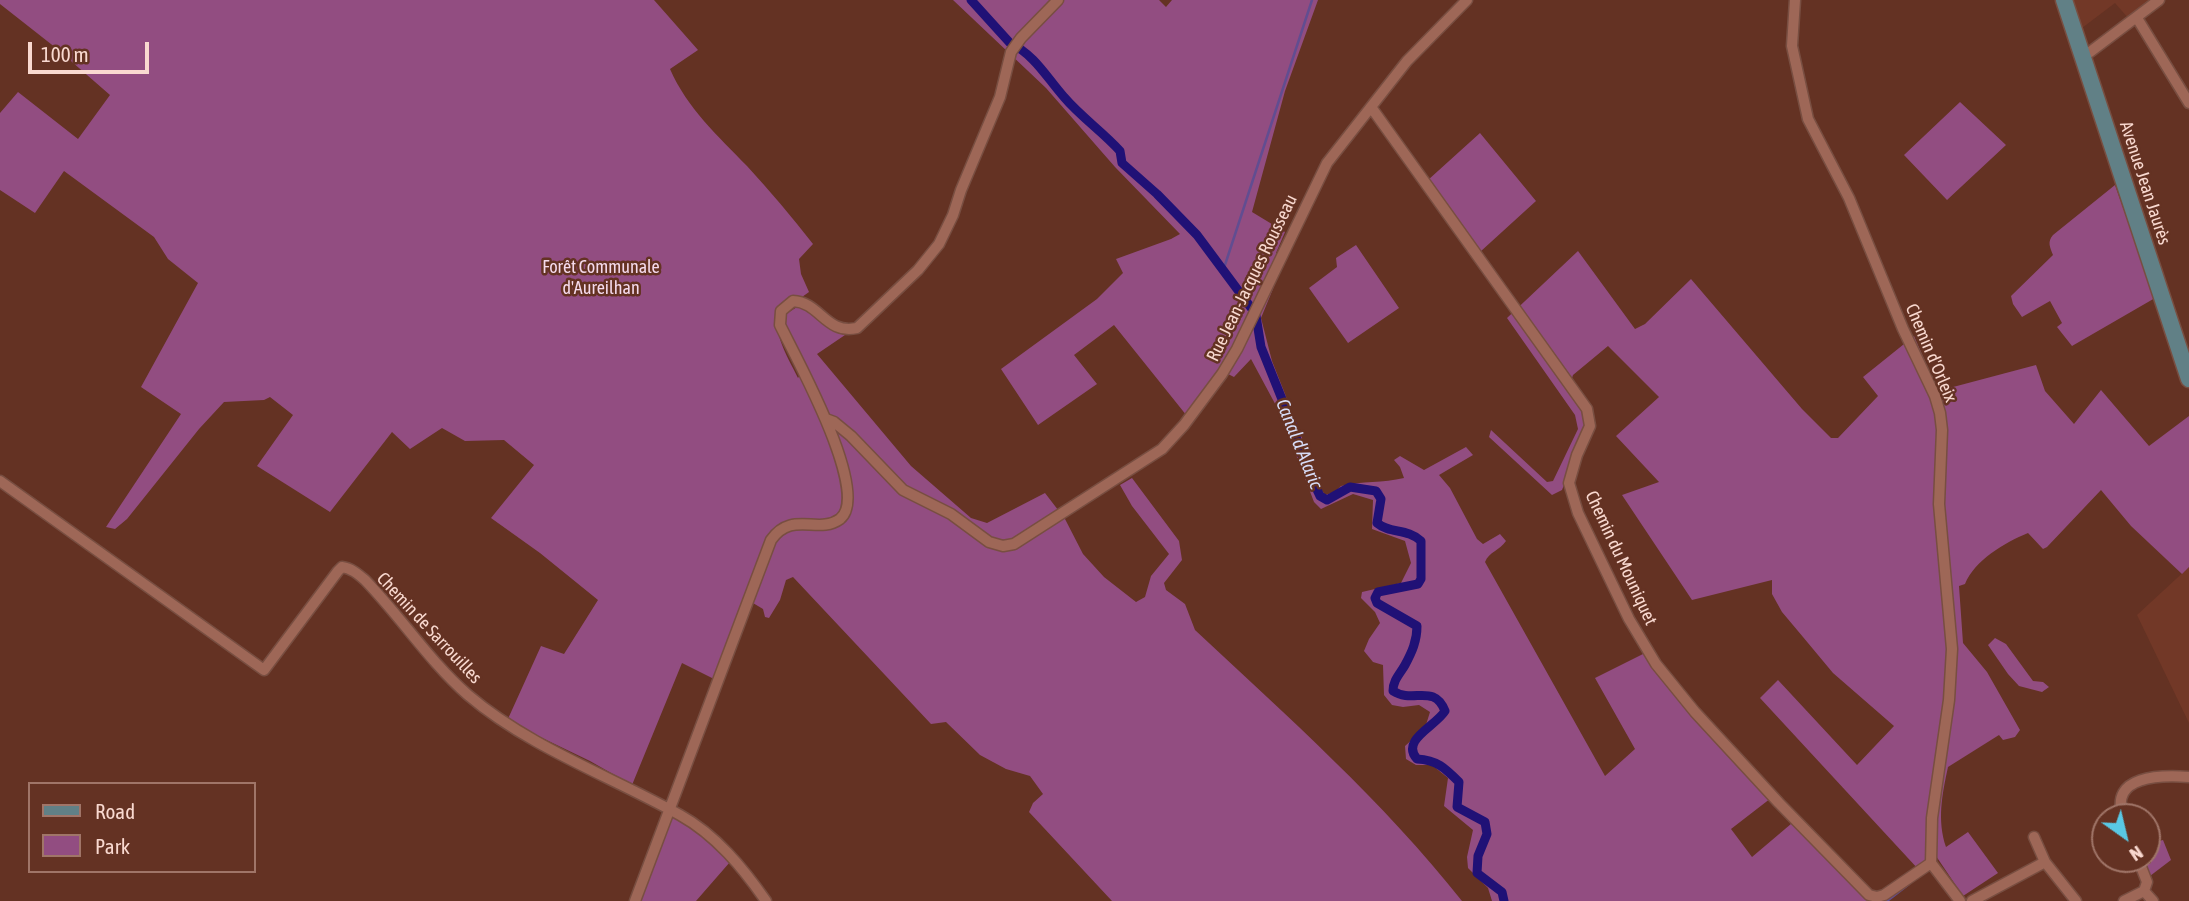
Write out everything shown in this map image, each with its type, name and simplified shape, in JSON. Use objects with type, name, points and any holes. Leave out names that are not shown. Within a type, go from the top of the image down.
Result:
[{"type":"main road","name":"Avenue Jean Jaurès","points":[[2064,0],[2189,379]]},
{"type":"street","points":[[635,901],[771,540],[781,529],[792,524],[826,525],[845,514],[849,488],[826,419],[780,325],[781,311],[793,301],[802,302],[837,328],[857,328],[924,264],[939,244],[953,215],[1000,97],[1011,52],[1058,0]]},
{"type":"street","name":"Rue Jean-Jacques Rousseau","points":[[826,419],[851,436],[903,490],[951,514],[989,542],[1003,545],[1014,544],[1162,449],[1184,425],[1222,374],[1252,320],[1327,163],[1407,61],[1467,0]]},
{"type":"street","name":"Chemin d'Orleix","points":[[1795,0],[1792,46],[1808,119],[1849,198],[1940,413],[1942,430],[1939,504],[1952,649],[1949,700],[1932,818],[1931,863]]},
{"type":"street","points":[[2082,55],[2090,52],[2159,0]]},
{"type":"street","points":[[2137,18],[2189,103]]},
{"type":"street","name":"Chemin du Mouniquet","points":[[1371,107],[1587,409],[1590,426],[1577,454],[1569,483],[1578,513],[1629,619],[1656,664],[1695,712],[1760,783],[1869,895],[1877,898],[1884,895],[1931,863]]},
{"type":"street","name":"Chemin de Sarrouilles","points":[[0,481],[264,670],[338,571],[342,567],[348,567],[365,580],[401,624],[465,692],[503,723],[669,810]]},
{"type":"street","points":[[2119,803],[2122,795],[2131,786],[2146,779],[2163,775],[2189,777]]},
{"type":"street","points":[[669,810],[680,815],[720,846],[743,868],[766,901]]},
{"type":"street","points":[[2034,837],[2045,862],[2076,901]]},
{"type":"street","points":[[1972,901],[2045,862]]},
{"type":"street","points":[[1931,863],[1960,901]]},
{"type":"street","points":[[2124,901],[2144,891],[2147,882],[2143,873]]},
{"type":"street","points":[[2144,891],[2153,901]]},
{"type":"shaded area","points":[[2072,0],[2152,0],[2129,19],[2115,3],[2082,28]]},
{"type":"shaded area","points":[[2189,567],[2189,723],[2137,615]]},
{"type":"green space","name":"Forêt Communale d'Aureilhan","points":[[0,0],[654,0],[698,50],[670,69],[685,96],[813,244],[799,259],[801,274],[809,292],[784,302],[778,321],[780,340],[798,378],[804,369],[783,324],[786,314],[797,307],[803,308],[838,333],[845,335],[817,354],[911,466],[971,518],[987,523],[1045,493],[1065,519],[1083,554],[1104,577],[1136,602],[1145,597],[1151,576],[1169,554],[1132,506],[1120,485],[1132,478],[1179,541],[1182,560],[1164,583],[1166,590],[1185,604],[1195,630],[1367,794],[1432,864],[1462,901],[1112,901],[1029,812],[1033,803],[1043,794],[1030,776],[1006,769],[980,755],[946,722],[931,724],[793,577],[786,580],[780,600],[769,618],[765,617],[763,609],[753,603],[722,683],[682,663],[632,785],[590,761],[507,721],[541,646],[564,654],[598,600],[491,518],[534,465],[504,440],[465,441],[442,428],[410,449],[392,432],[330,512],[257,466],[293,415],[270,397],[264,400],[224,402],[127,519],[115,529],[106,527],[181,414],[141,387],[198,283],[168,259],[154,237],[64,171],[35,213],[0,190],[0,113],[18,92],[78,139],[110,95],[0,4]]},
{"type":"green space","points":[[953,0],[1159,0],[1166,7],[1172,0],[1318,0],[1285,91],[1252,212],[1285,232],[1276,253],[1284,262],[1261,318],[1272,361],[1316,481],[1325,495],[1335,492],[1341,486],[1404,478],[1394,460],[1400,456],[1424,470],[1466,447],[1473,455],[1439,475],[1450,488],[1477,539],[1483,544],[1500,534],[1506,541],[1485,562],[1605,776],[1635,749],[1595,678],[1651,650],[1683,694],[1775,795],[1731,829],[1752,857],[1798,818],[1878,901],[1492,901],[1488,888],[1468,868],[1467,857],[1473,830],[1444,806],[1448,778],[1432,765],[1416,765],[1406,759],[1405,746],[1425,728],[1430,712],[1419,705],[1392,705],[1384,695],[1383,665],[1373,662],[1364,651],[1380,623],[1375,612],[1361,598],[1362,592],[1401,583],[1411,563],[1405,541],[1372,529],[1373,500],[1353,494],[1321,509],[1314,502],[1280,413],[1251,359],[1234,377],[1228,374],[1191,421],[1114,325],[1074,355],[1097,384],[1038,425],[1001,369],[1097,299],[1123,273],[1116,259],[1180,234],[1115,167],[1046,88]]},
{"type":"green space","points":[[1960,102],[2006,145],[1947,200],[1904,155]]},
{"type":"green space","points":[[1480,133],[1536,201],[1480,252],[1428,180]]},
{"type":"green space","points":[[2115,185],[2155,298],[2072,346],[2057,327],[2062,323],[2050,301],[2022,317],[2011,296],[2053,255],[2050,242],[2053,235]]},
{"type":"green space","points":[[1356,245],[1399,308],[1348,343],[1309,288],[1337,267],[1336,258]]},
{"type":"green space","points":[[1578,251],[1635,329],[1645,324],[1691,279],[1802,409],[1831,438],[1838,438],[1878,396],[1863,377],[1914,336],[1938,391],[2036,365],[2045,391],[2074,424],[2101,390],[2149,446],[2189,416],[2189,567],[2182,574],[2131,526],[2101,490],[2047,547],[2043,549],[2028,533],[1991,553],[1976,567],[1965,584],[1959,586],[1963,643],[1987,672],[2020,730],[2015,737],[2003,740],[1999,735],[1948,767],[1941,817],[1946,847],[1968,832],[1998,873],[1963,896],[1936,856],[1919,870],[1760,698],[1778,680],[1857,765],[1894,726],[1833,673],[1782,612],[1772,594],[1772,580],[1692,600],[1622,495],[1659,482],[1616,436],[1659,397],[1608,346],[1573,375],[1569,387],[1582,410],[1585,430],[1562,490],[1552,495],[1489,437],[1491,430],[1547,482],[1553,481],[1578,429],[1575,415],[1507,318]]},
{"type":"green space","points":[[1995,638],[2006,644],[2033,681],[2043,682],[2049,687],[2042,692],[2019,686],[1988,645]]},
{"type":"green space","points":[[673,815],[701,834],[730,862],[696,901],[641,901]]},
{"type":"green space","points":[[2161,841],[2171,860],[2161,868]]},
{"type":"waterway","name":"Canal d'Alaric","points":[[971,0],[1010,43],[1034,60],[1071,104],[1120,151],[1122,163],[1197,235],[1252,309],[1256,316],[1261,347],[1304,462],[1320,496],[1327,500],[1350,487],[1376,491],[1381,499],[1377,523],[1387,529],[1410,534],[1421,541],[1421,579],[1418,584],[1378,592],[1375,598],[1377,603],[1417,626],[1414,646],[1395,680],[1393,691],[1408,696],[1435,698],[1445,711],[1416,739],[1413,752],[1417,759],[1435,763],[1454,777],[1459,782],[1457,807],[1485,822],[1487,834],[1478,856],[1477,873],[1502,892],[1504,901]]},
{"type":"waterway","points":[[1223,271],[1312,0]]},
{"type":"waterway","points":[[1887,901],[1909,884]]}]
